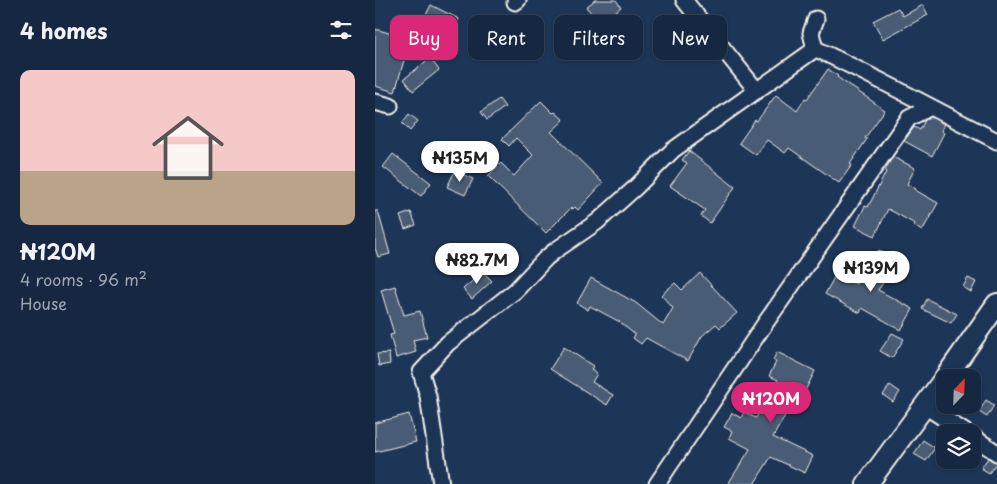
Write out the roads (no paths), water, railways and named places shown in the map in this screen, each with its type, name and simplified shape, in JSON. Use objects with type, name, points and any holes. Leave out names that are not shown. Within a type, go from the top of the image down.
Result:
[{"type":"main road","points":[[951,369],[997,304]]},
{"type":"main road","points":[[867,484],[936,391]]},
{"type":"street","points":[[684,0],[757,91]]},
{"type":"street","points":[[441,484],[428,396],[421,372],[448,343],[515,291],[546,258],[597,222],[673,150],[811,52],[814,48],[811,34],[816,19]]},
{"type":"street","points":[[814,48],[997,141]]},
{"type":"street","points":[[909,96],[909,118]]},
{"type":"street","points":[[375,102],[390,106]]},
{"type":"street","points":[[657,484],[909,118],[931,107]]},
{"type":"street","points":[[925,406],[953,424]]},
{"type":"street","points":[[981,443],[997,454]]}]
